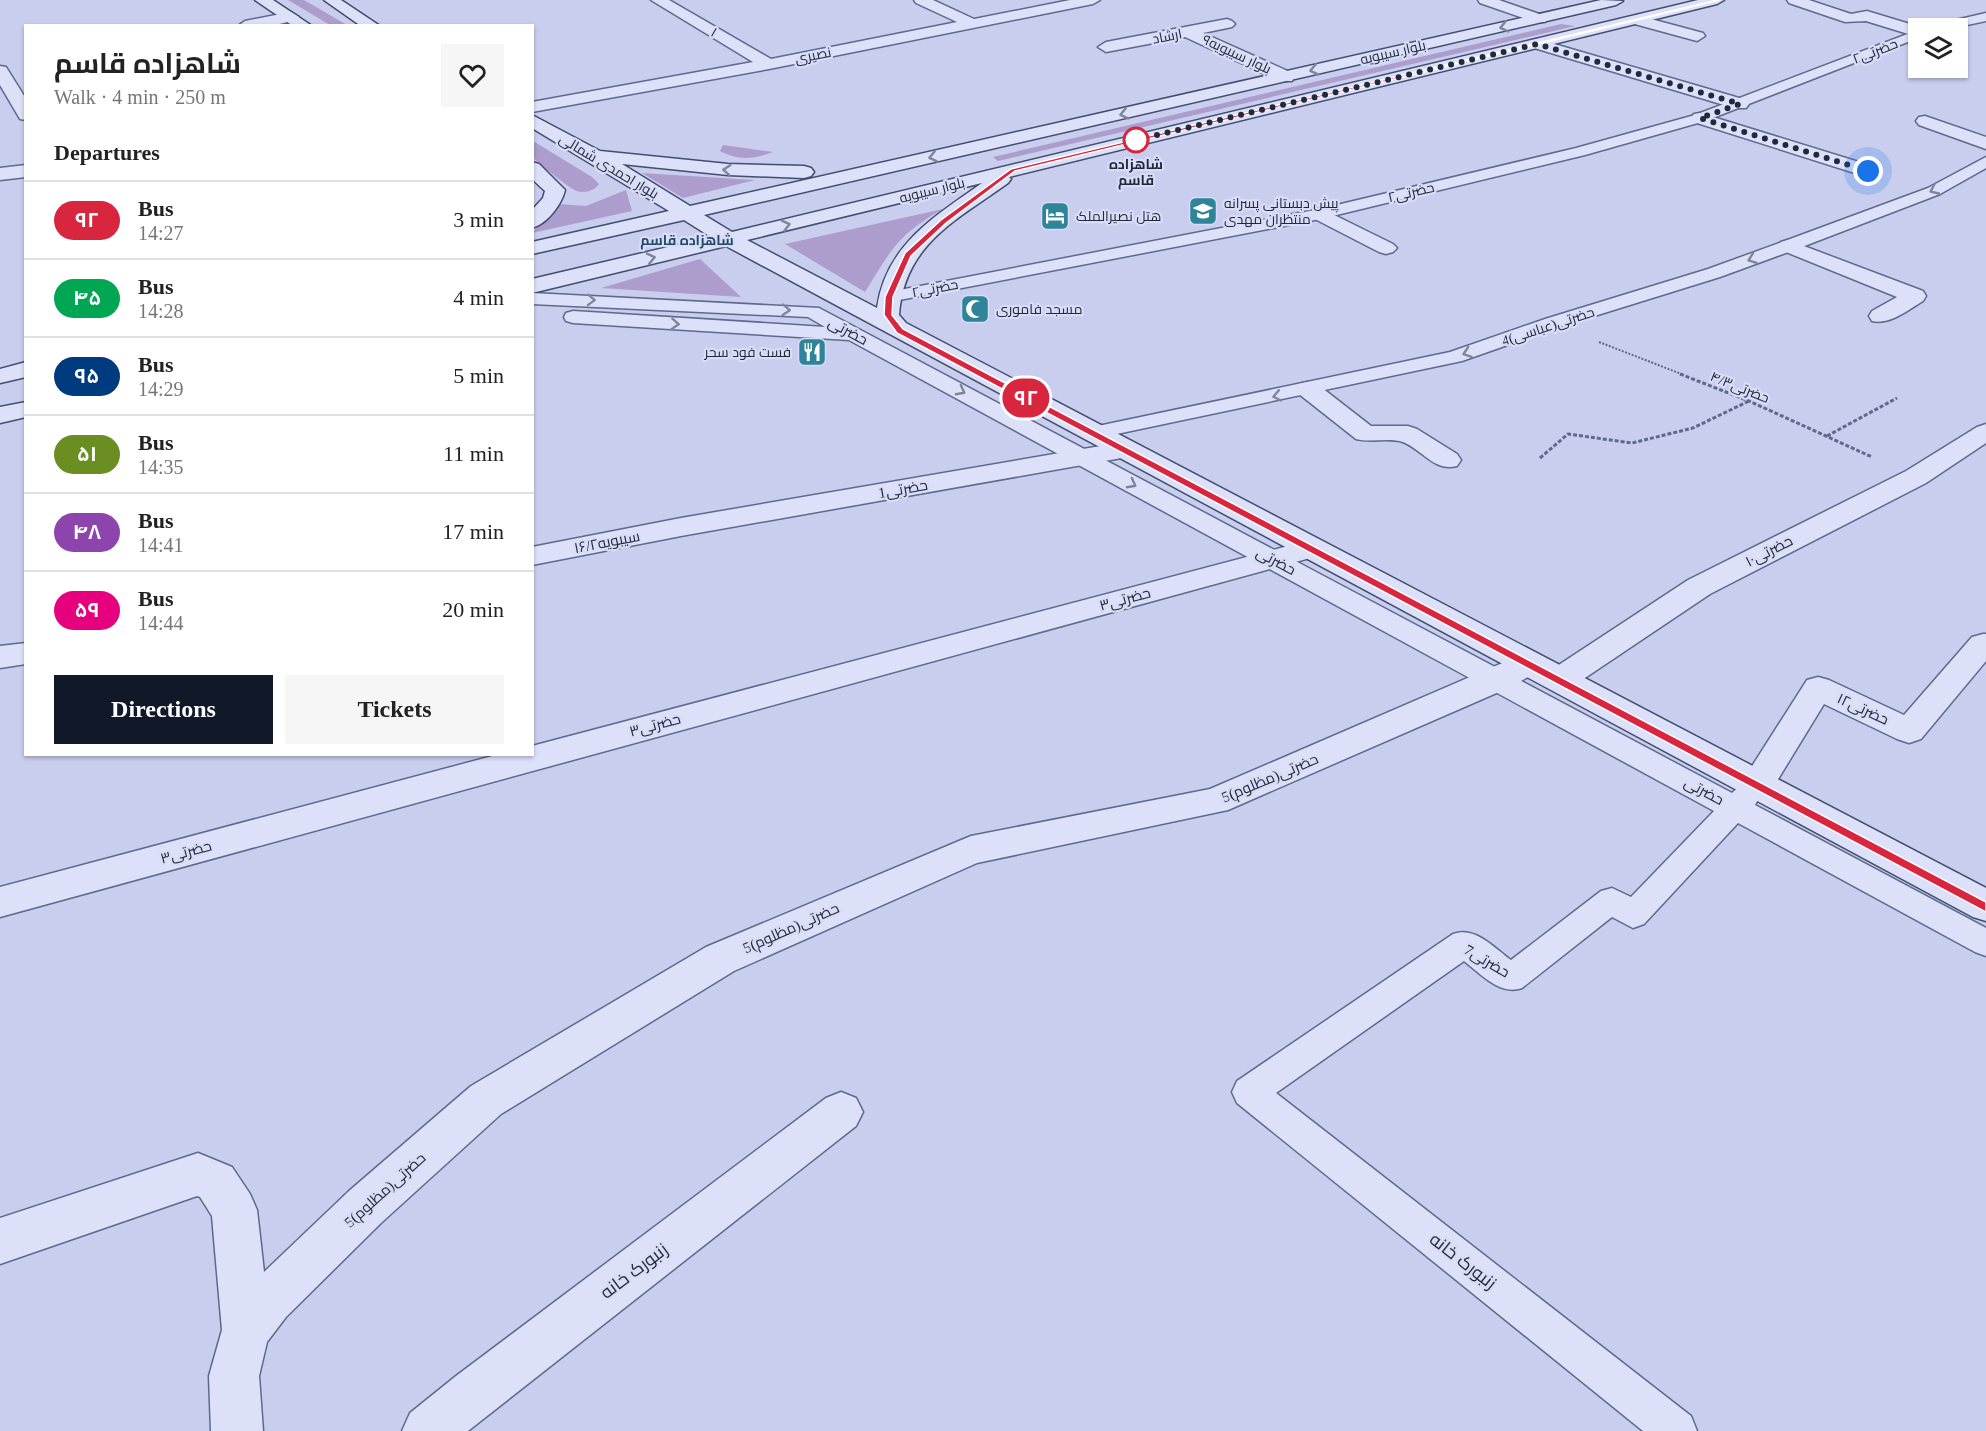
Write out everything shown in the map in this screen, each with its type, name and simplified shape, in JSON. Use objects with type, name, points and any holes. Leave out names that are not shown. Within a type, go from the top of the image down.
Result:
[{"type":"street","points":[[262,0],[298,21]]},
{"type":"street","name":"۱","points":[[658,0],[769,64]]},
{"type":"street","points":[[921,0],[973,24]]},
{"type":"street","name":"نصیری","points":[[534,107],[769,64],[1092,0]]},
{"type":"street","points":[[1485,0],[1540,19]]},
{"type":"street","name":"بلوار سیبویه","points":[[534,248],[1622,0]]},
{"type":"street","name":"بلوار سیبویه","points":[[534,286],[1717,0]]},
{"type":"street","points":[[1794,0],[1850,19],[1867,16],[1908,30]]},
{"type":"street","points":[[335,1],[370,24]]},
{"type":"street","points":[[1566,13],[1606,27]]},
{"type":"street","points":[[1636,20],[1697,36]]},
{"type":"street","points":[[266,24],[298,21]]},
{"type":"street","name":"ارشاد","points":[[1106,47],[1227,24]]},
{"type":"street","name":"بلوار سیبویه۹","points":[[1188,32],[1286,77]]},
{"type":"street","points":[[1537,44],[1740,104]]},
{"type":"street","points":[[6,69],[24,110]]},
{"type":"street","points":[[1700,118],[1795,146],[1868,171]]},
{"type":"street","name":"بلوار احمدی شمالی","points":[[534,121],[594,155],[729,239]]},
{"type":"street","points":[[1925,121],[1986,143]]},
{"type":"street","points":[[1762,158],[1795,146]]},
{"type":"street","points":[[594,155],[755,172],[869,172]]},
{"type":"street","points":[[534,220],[553,201],[555,190],[535,170]]},
{"type":"street","points":[[900,331],[888,315],[889,297],[907,255],[944,221],[1013,170]]},
{"type":"street","points":[[0,174],[24,171]]},
{"type":"street","points":[[1320,214],[1386,248]]},
{"type":"street","name":"حضرتی","points":[[729,239],[900,331],[1088,445],[1124,450],[1311,549],[1528,674],[1757,785],[1986,906]]},
{"type":"street","points":[[1788,246],[1916,297],[1880,316]]},
{"type":"street","points":[[0,375],[24,369]]},
{"type":"street","points":[[1308,389],[1365,434],[1408,434],[1448,460]]},
{"type":"street","points":[[0,415],[24,409]]},
{"type":"street","name":"حضرتی۱۰","points":[[1528,674],[1916,477],[1986,432]]},
{"type":"street","name":"1حضرتی","points":[[681,527],[1088,445]]},
{"type":"street","name":"سیبویه۱۶/۲","points":[[534,556],[681,527]]},
{"type":"street","name":"حضرتی۳","points":[[0,902],[1311,549]]},
{"type":"street","name":"حضرتی۱۲","points":[[1757,785],[1818,688],[1909,731],[1983,644]]},
{"type":"street","points":[[0,657],[24,653]]},
{"type":"street","name":"5حضرتی(مظلوم)","points":[[237,1431],[234,1376],[246,1330],[269,1300],[365,1207],[486,1100],[720,959],[971,850],[1216,801],[1528,674]]},
{"type":"street","name":"زنبورک خانه","points":[[428,1431],[483,1386],[841,1112]]},
{"type":"street","points":[[0,1241],[198,1174],[216,1182],[234,1210],[246,1330]]},
{"type":"lane","points":[[1968,21],[1986,17]]},
{"type":"lane","name":"حضرتی۲","points":[[889,297],[1320,214],[1580,152],[1700,118],[1740,104],[1908,37]]},
{"type":"lane","name":"4حضرتی(عباسی)","points":[[1088,445],[1308,389],[1455,357],[1552,323],[1714,273],[1788,246],[1934,190],[1986,162]]},
{"type":"lane","name":"حضرتی","points":[[534,298],[812,312],[855,335],[1088,445],[1272,559],[1528,674],[1735,808],[1986,943]]},
{"type":"lane","points":[[534,314],[855,335]]},
{"type":"lane","name":"7حضرتی","points":[[1249,1092],[1464,944],[1511,978],[1612,900],[1633,915],[1757,785]]},
{"type":"lane","name":"زنبورک خانه","points":[[1249,1092],[1676,1431]]},
{"type":"path","name":"حضرتی۴/۳","points":[[1552,323],[1749,401],[1916,477]]},
{"type":"path","points":[[1827,436],[1897,398]]},
{"type":"path","points":[[1540,458],[1568,434],[1632,443],[1693,428],[1749,401]]},
{"type":"shaded area","points":[[288,0],[304,0],[345,24],[328,24]]},
{"type":"shaded area","points":[[1561,24],[1575,26],[998,161],[993,157]]},
{"type":"shaded area","points":[[534,142],[592,177],[599,184],[586,192],[577,191],[534,159]]},
{"type":"shaded area","points":[[723,145],[773,152],[740,158],[720,151]]},
{"type":"shaded area","points":[[642,173],[754,180],[755,180],[683,198]]},
{"type":"shaded area","points":[[626,190],[632,211],[534,233],[559,204],[586,206]]},
{"type":"shaded area","points":[[943,209],[905,235],[865,292],[785,244]]},
{"type":"shaded area","points":[[700,259],[741,297],[601,288]]},
{"type":"bus line","name":"۹۲","points":[[1717,0],[1013,170],[944,221],[907,255],[889,297],[888,315],[900,331],[1986,906]]},
{"type":"place","name":"شاهزاده قاسم","points":[[1136,140]]},
{"type":"place","name":"پیش دبستانی پسرانه منتظران مهدی","points":[[1203,211]]},
{"type":"place","name":"هتل نصیرالملک","points":[[1055,216]]},
{"type":"place","name":"مسجد فاموری","points":[[975,309]]},
{"type":"place","name":"فست فود سحر","points":[[812,352]]},
{"type":"district","name":"شاهزاده قاسم","points":[[687,240]]},
{"type":"route","points":[[1136,140],[1537,44],[1740,104],[1700,118],[1795,146],[1868,171]]}]
